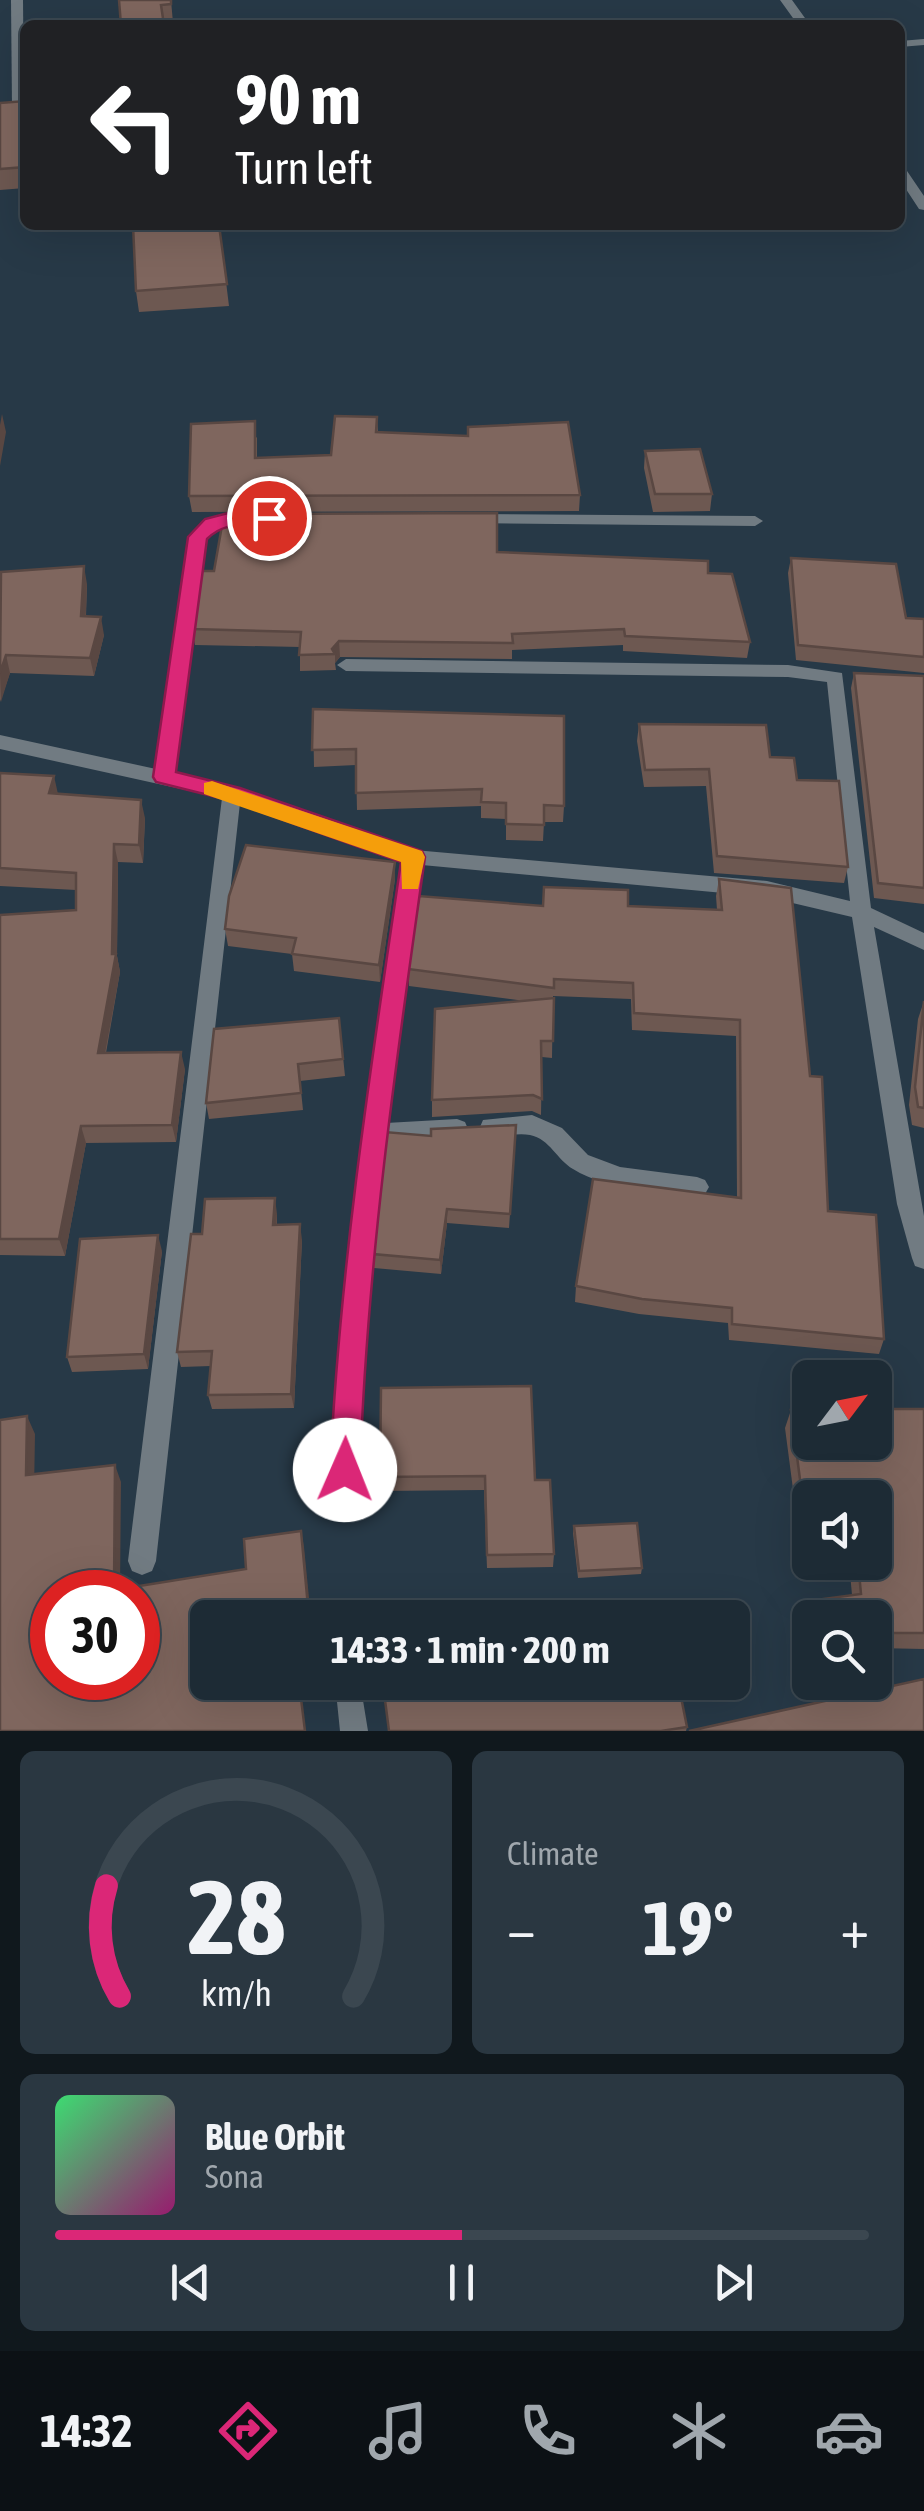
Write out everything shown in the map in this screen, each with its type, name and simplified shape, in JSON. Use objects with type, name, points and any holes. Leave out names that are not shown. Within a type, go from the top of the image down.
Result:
[{"type":"street","points":[[17,0],[18,107]]},
{"type":"street","points":[[0,56],[18,54]]},
{"type":"street","points":[[905,178],[924,206]]},
{"type":"street","points":[[164,777],[198,537],[212,524],[232,518],[270,518]]},
{"type":"street","points":[[445,519],[755,521]]},
{"type":"street","points":[[346,665],[788,671],[845,678],[862,912],[908,1204],[924,1258]]},
{"type":"street","points":[[0,742],[232,794],[414,857],[767,889],[862,912],[924,942]]},
{"type":"street","points":[[142,1561],[232,794]]},
{"type":"street","points":[[345,1470],[347,1364],[373,1134],[414,857]]},
{"type":"street","points":[[373,1134],[532,1125],[554,1135],[580,1162],[619,1177],[698,1187]]},
{"type":"street","points":[[351,1700],[354,1731]]},
{"type":"building","points":[[119,0],[171,0],[171,4],[161,5],[163,20],[121,20]]},
{"type":"building","points":[[20,101],[20,167],[0,169],[0,103]]},
{"type":"building","points":[[133,230],[220,230],[227,284],[136,291]]},
{"type":"building","points":[[335,416],[377,417],[376,432],[468,436],[468,427],[568,422],[580,495],[189,496],[191,424],[255,421],[255,458],[331,455]]},
{"type":"building","points":[[700,449],[712,494],[655,494],[645,451]]},
{"type":"building","points":[[497,513],[497,552],[708,561],[708,573],[732,574],[750,642],[625,636],[624,629],[512,634],[513,643],[339,641],[332,649],[335,654],[299,655],[301,632],[192,629],[200,571],[214,571],[224,514]]},
{"type":"building","points":[[791,558],[896,564],[906,618],[924,619],[924,657],[798,645]]},
{"type":"building","points":[[84,566],[81,616],[101,617],[90,658],[6,655],[0,673],[1,572]]},
{"type":"building","points":[[854,673],[924,676],[924,888],[878,883]]},
{"type":"building","points":[[313,709],[564,716],[564,806],[544,805],[544,825],[506,824],[506,803],[481,802],[482,789],[356,793],[356,749],[312,750]]},
{"type":"building","points":[[639,724],[766,725],[770,757],[794,758],[797,780],[839,781],[848,867],[717,856],[709,769],[645,770]]},
{"type":"building","points":[[0,773],[54,776],[49,793],[141,800],[139,845],[114,844],[112,954],[116,954],[98,1053],[181,1052],[172,1125],[81,1126],[59,1239],[0,1239],[0,915],[76,910],[76,873],[0,868]]},
{"type":"building","points":[[246,845],[395,862],[379,965],[292,954],[296,938],[225,929],[229,896]]},
{"type":"building","points":[[719,879],[791,888],[810,1076],[822,1077],[828,1211],[876,1215],[884,1339],[732,1324],[732,1308],[642,1299],[576,1286],[593,1179],[741,1198],[740,1020],[634,1013],[633,983],[554,979],[554,988],[408,969],[419,896],[543,906],[544,887],[628,890],[628,906],[722,910]]},
{"type":"building","points":[[554,998],[553,1041],[541,1041],[542,1099],[533,1095],[432,1100],[435,1009]]},
{"type":"building","points":[[924,1001],[924,1108],[918,1107],[915,1087]]},
{"type":"building","points":[[339,1018],[343,1059],[298,1064],[301,1093],[206,1103],[214,1029]]},
{"type":"building","points":[[516,1125],[510,1214],[447,1209],[440,1260],[373,1254],[385,1132],[431,1136],[431,1129]]},
{"type":"building","points":[[275,1198],[273,1225],[300,1224],[291,1394],[208,1395],[212,1351],[177,1352],[191,1234],[202,1234],[205,1199]]},
{"type":"building","points":[[158,1235],[144,1354],[67,1357],[80,1239]]},
{"type":"building","points":[[531,1386],[535,1480],[550,1480],[554,1554],[487,1555],[485,1476],[380,1477],[381,1388]]},
{"type":"building","points":[[892,1409],[924,1409],[924,1633],[892,1633],[892,1600],[823,1600],[861,1594],[860,1580],[892,1580],[892,1480],[800,1480],[797,1460],[892,1460]]},
{"type":"building","points":[[27,1416],[26,1475],[115,1465],[114,1570],[30,1570],[30,1700],[160,1700],[160,1583],[246,1569],[244,1539],[301,1531],[307,1600],[190,1600],[190,1700],[301,1700],[305,1731],[0,1731],[0,1420]]},
{"type":"building","points":[[637,1523],[642,1568],[579,1571],[574,1526]]},
{"type":"building","points":[[924,1679],[924,1731],[689,1731],[829,1700],[892,1700],[892,1686]]},
{"type":"building","points":[[385,1700],[682,1700],[687,1727],[661,1731],[389,1731]]},
{"type":"slow traffic","points":[[212,788],[414,857],[410,883]]},
{"type":"route","points":[[269,518],[232,518],[212,524],[198,537],[164,777],[232,794],[414,857],[373,1134],[351,1326],[345,1470]]}]
